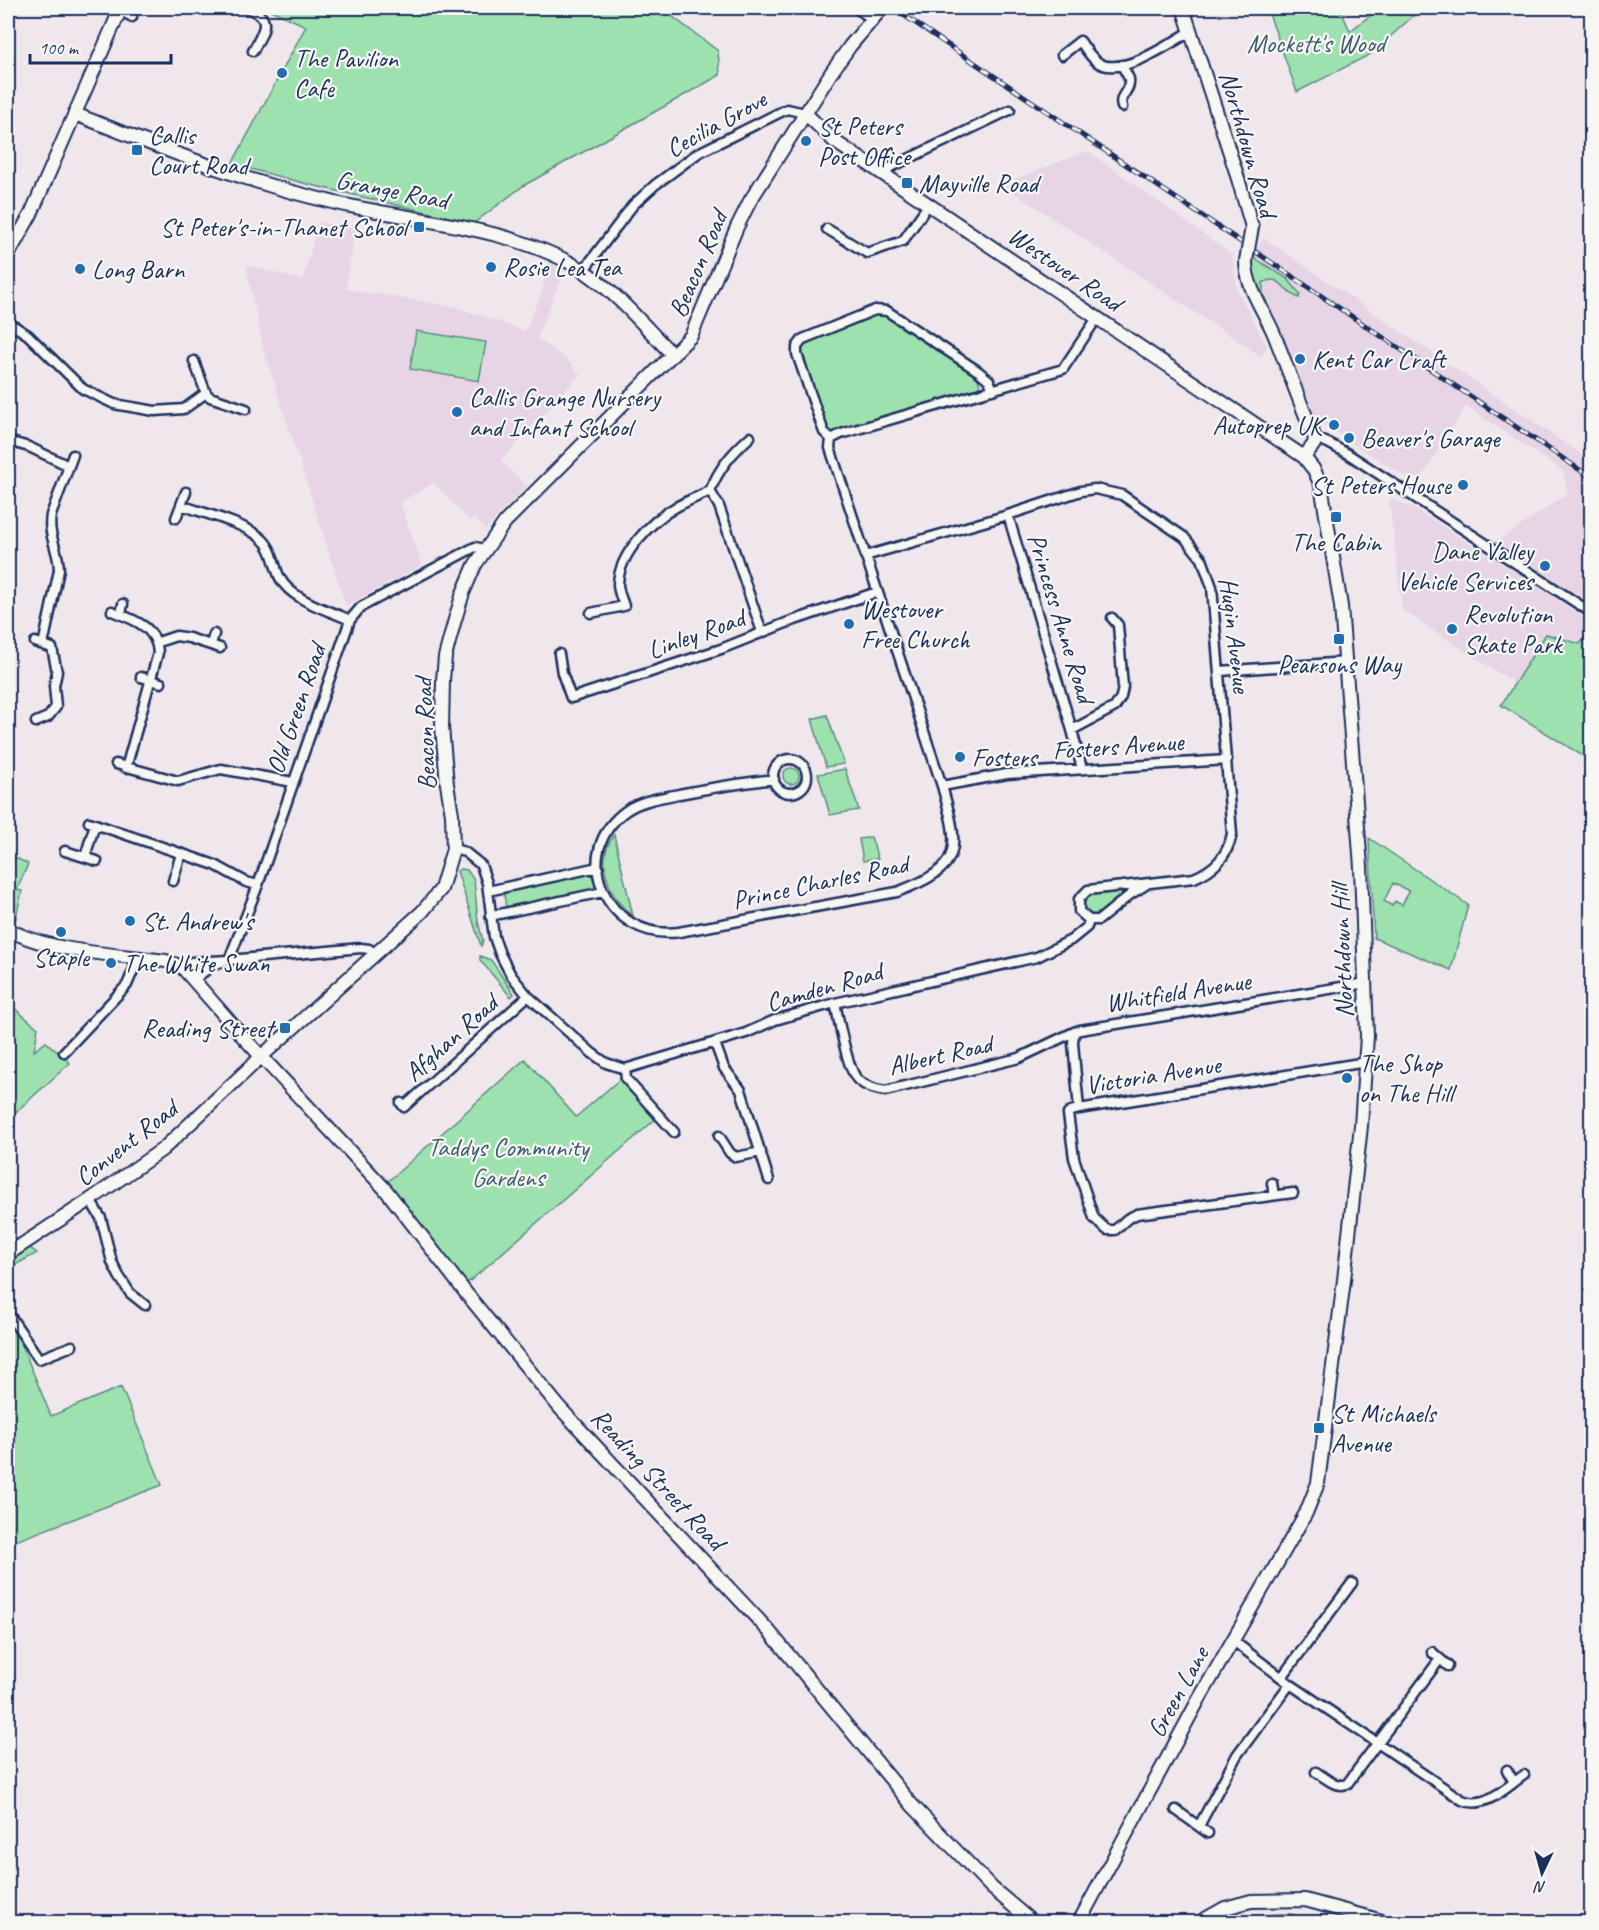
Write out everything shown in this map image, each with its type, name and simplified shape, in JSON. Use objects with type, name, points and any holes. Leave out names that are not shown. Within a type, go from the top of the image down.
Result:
[{"type":"street","points":[[248,8],[260,13],[265,21],[264,30],[253,51]]},
{"type":"street","points":[[856,8],[877,13]]},
{"type":"street","name":"Northdown Road","points":[[1183,8],[1252,227],[1246,274],[1272,331],[1315,438]]},
{"type":"street","points":[[8,255],[31,214],[121,9],[132,17]]},
{"type":"street","name":"Beacon Road","points":[[262,1056],[433,901],[446,877],[453,849],[452,814],[442,727],[443,680],[448,646],[463,593],[485,549],[505,522],[691,336],[750,201],[850,46],[877,13]]},
{"type":"street","points":[[1062,55],[1080,41],[1098,63],[1103,65],[1129,64],[1191,32]]},
{"type":"street","points":[[1122,65],[1129,80],[1128,90],[1121,96],[1122,107]]},
{"type":"street","name":"Cecilia Grove","points":[[583,271],[633,206],[655,185],[698,153],[787,110],[805,113]]},
{"type":"street","points":[[880,172],[1010,110]]},
{"type":"street","name":"Westover Road","points":[[805,113],[834,141],[1304,457]]},
{"type":"street","name":"Grange Road","points":[[75,114],[238,177],[333,203],[480,231],[537,249],[583,271],[629,309],[673,355]]},
{"type":"street","points":[[827,229],[845,236],[867,254],[903,241],[928,205]]},
{"type":"street","name":"Prince Charles Road","points":[[598,867],[603,892],[619,914],[634,925],[651,931],[669,933],[897,892],[920,883],[946,865],[952,850],[954,830],[942,786],[830,448],[831,439],[821,424],[797,354],[797,346],[803,339],[875,310],[887,311],[978,371],[989,380],[993,390]]},
{"type":"street","points":[[831,439],[841,434],[1063,369],[1097,318]]},
{"type":"street","points":[[8,322],[28,335],[83,389],[114,404],[155,411],[184,409],[206,393]]},
{"type":"street","points":[[193,361],[206,393],[218,400],[241,404]]},
{"type":"street","points":[[591,613],[624,606],[619,592],[620,574],[633,547],[643,533],[674,508],[710,491],[717,475],[732,453],[750,437]]},
{"type":"street","points":[[1304,457],[1314,444],[1315,438],[1328,443],[1592,613]]},
{"type":"street","points":[[8,441],[29,447],[69,466]]},
{"type":"street","points":[[36,722],[48,717],[56,707],[54,686],[57,672],[52,648],[39,644],[59,559],[49,524],[73,455]]},
{"type":"street","name":"Northdown Hill","points":[[1304,457],[1314,470],[1321,485],[1341,606],[1361,867],[1366,983],[1366,1062],[1344,1280],[1318,1483]]},
{"type":"street","name":"Hugin Avenue","points":[[865,556],[1008,515],[1082,490],[1095,489],[1122,495],[1184,537],[1202,559],[1212,587],[1232,834],[1224,856],[1216,866],[1194,878],[1088,890],[1079,899],[1082,915],[1089,920],[1103,919],[1131,894],[1147,884]]},
{"type":"street","points":[[710,491],[719,506],[762,632]]},
{"type":"street","points":[[176,518],[186,492]]},
{"type":"street","points":[[181,505],[252,531],[272,551],[279,577],[292,594],[350,620]]},
{"type":"street","name":"Princess Anne Road","points":[[1008,515],[1082,769]]},
{"type":"street","name":"Old Green Road","points":[[229,960],[258,885],[350,620],[361,607],[447,561],[475,547],[485,549]]},
{"type":"street","name":"Linley Road","points":[[559,654],[562,673],[571,698],[721,649],[877,591]]},
{"type":"street","points":[[121,614],[123,604]]},
{"type":"street","points":[[112,611],[144,625],[158,642],[158,653],[126,768]]},
{"type":"street","points":[[1072,730],[1114,707],[1121,697],[1123,687],[1118,626],[1112,618]]},
{"type":"street","points":[[211,644],[214,634]]},
{"type":"street","points":[[158,642],[176,636],[220,648]]},
{"type":"street","points":[[1220,671],[1347,662]]},
{"type":"street","points":[[141,677],[161,683]]},
{"type":"street","points":[[790,759],[800,762],[807,774],[803,787],[795,792],[782,790],[774,778],[778,765],[790,759]]},
{"type":"street","name":"Fosters Avenue","points":[[942,786],[1007,774],[1227,759]]},
{"type":"street","points":[[116,764],[178,781],[221,769],[293,782]]},
{"type":"street","points":[[488,891],[598,867],[601,846],[608,830],[620,816],[636,805],[653,799],[704,789],[774,778]]},
{"type":"street","points":[[85,856],[92,823],[215,865],[246,882],[258,885]]},
{"type":"street","points":[[453,849],[465,852],[481,864],[488,891],[490,916],[500,954],[528,996],[592,1053],[606,1063],[625,1068],[626,1079],[674,1132]]},
{"type":"street","points":[[65,850],[96,861]]},
{"type":"street","points":[[173,881],[181,854]]},
{"type":"street","points":[[490,916],[603,892]]},
{"type":"street","name":"Hugin Avenue","points":[[1037,957],[1071,940],[1087,927],[1089,920]]},
{"type":"street","points":[[8,929],[27,939],[57,946],[166,961],[182,967],[262,1056]]},
{"type":"street","points":[[182,967],[191,962],[361,948],[369,949],[376,954]]},
{"type":"street","points":[[64,1052],[127,984],[139,957]]},
{"type":"street","name":"Camden Road","points":[[625,1068],[715,1043],[747,1033],[775,1020],[835,1003],[1037,957]]},
{"type":"street","points":[[193,980],[213,965],[229,960]]},
{"type":"street","name":"Whitfield Avenue","points":[[1079,1109],[1073,1043],[1074,1032],[1080,1029],[1366,983]]},
{"type":"street","name":"Afghan Road","points":[[400,1103],[404,1107],[528,996]]},
{"type":"street","name":"Albert Road","points":[[835,1003],[850,1065],[857,1079],[870,1087],[885,1091],[1019,1058],[1074,1032]]},
{"type":"street","points":[[715,1043],[724,1068],[741,1090],[770,1180]]},
{"type":"street","name":"Convent Road","points":[[8,1254],[163,1149],[262,1056]]},
{"type":"street","name":"Reading Street Road","points":[[262,1056],[385,1189],[560,1408],[769,1631],[912,1805],[992,1888],[1032,1923]]},
{"type":"street","name":"Victoria Avenue","points":[[1293,1193],[1137,1215],[1127,1219],[1115,1230],[1107,1230],[1094,1218],[1074,1158],[1068,1114],[1071,1110],[1366,1062]]},
{"type":"street","points":[[720,1136],[730,1154],[736,1157],[761,1152]]},
{"type":"street","points":[[1272,1183],[1274,1195]]},
{"type":"street","points":[[90,1200],[101,1218],[112,1262],[119,1276],[130,1293],[145,1305]]},
{"type":"street","points":[[8,1313],[39,1359],[72,1346]]},
{"type":"street","name":"Green Lane","points":[[1079,1923],[1232,1640],[1306,1513],[1318,1483]]},
{"type":"street","points":[[1282,1677],[1352,1583]]},
{"type":"street","points":[[1232,1640],[1290,1684],[1468,1803],[1484,1801],[1524,1775]]},
{"type":"street","points":[[1432,1652],[1448,1666]]},
{"type":"street","points":[[1316,1772],[1336,1785],[1347,1784],[1440,1659]]},
{"type":"street","points":[[1199,1826],[1237,1755],[1290,1684]]},
{"type":"street","points":[[1507,1770],[1514,1782]]},
{"type":"street","points":[[1176,1810],[1208,1833]]},
{"type":"street","points":[[1200,1923],[1225,1908],[1251,1901],[1305,1900],[1386,1923]]},
{"type":"shaded area","points":[[1088,151],[1232,255],[1237,290],[1267,346],[1261,356],[1001,184]]},
{"type":"shaded area","points":[[318,222],[355,229],[346,289],[456,307],[525,331],[542,292],[548,262],[565,270],[537,338],[565,358],[580,374],[501,461],[527,487],[486,530],[474,518],[470,521],[434,483],[400,502],[422,565],[346,606],[263,347],[246,265],[303,280]]},
{"type":"shaded area","points":[[1264,238],[1591,461],[1591,604],[1497,542],[1568,493],[1563,471],[1466,406],[1422,477],[1409,479],[1314,419],[1263,303],[1252,256]]},
{"type":"shaded area","points":[[1389,498],[1413,508],[1531,582],[1591,622],[1591,630],[1580,644],[1546,635],[1514,683],[1402,610]]},
{"type":"green space","points":[[266,8],[661,8],[718,51],[720,75],[523,186],[474,223],[232,164],[306,26]]},
{"type":"green space","name":"Mockett's Wood","points":[[1267,8],[1340,8],[1350,31],[1380,8],[1422,8],[1371,54],[1297,92]]},
{"type":"green space","points":[[1251,256],[1288,279],[1300,294],[1299,298],[1278,282],[1269,280],[1263,283],[1263,293],[1267,303],[1265,309],[1251,268]]},
{"type":"green space","points":[[876,314],[884,314],[977,377],[980,385],[977,391],[828,432],[825,429],[801,356],[802,348],[815,338]]},
{"type":"green space","points":[[416,331],[486,342],[479,381],[410,369]]},
{"type":"green space","points":[[1591,630],[1592,749],[1586,758],[1501,705],[1546,634],[1580,644]]},
{"type":"green space","points":[[827,715],[844,764],[826,767],[812,719]]},
{"type":"green space","points":[[791,768],[799,776],[791,784],[783,776]]},
{"type":"green space","points":[[845,769],[859,810],[830,815],[818,774]]},
{"type":"green space","points":[[614,835],[633,916],[617,899],[607,878],[605,856]]},
{"type":"green space","points":[[871,837],[878,859],[863,861],[859,839]]},
{"type":"green space","points":[[1369,838],[1468,905],[1451,970],[1374,938]],"holes":[[[1393,883],[1409,891],[1402,905],[1395,901],[1392,906],[1384,901]]]},
{"type":"green space","points":[[14,857],[28,864],[17,890],[22,891],[14,926],[8,923],[8,870]]},
{"type":"green space","points":[[467,870],[474,880],[478,922],[483,941],[481,946],[457,871]]},
{"type":"green space","points":[[588,874],[593,876],[596,882],[591,889],[506,908],[504,893]]},
{"type":"green space","points":[[1128,889],[1128,892],[1098,916],[1088,914],[1083,909],[1084,898],[1089,893]]},
{"type":"green space","points":[[480,956],[491,960],[514,994],[511,997],[480,960]]},
{"type":"green space","points":[[8,1003],[38,1028],[34,1051],[46,1042],[70,1063],[8,1119]]},
{"type":"green space","name":"Taddys Community Gardens","points":[[525,1059],[576,1117],[620,1079],[657,1118],[463,1285],[385,1184]]},
{"type":"green space","points":[[8,1233],[37,1253],[8,1269]]},
{"type":"green space","points":[[8,1312],[51,1416],[121,1387],[162,1485],[8,1544]]},
{"type":"green space","points":[[1291,1914],[1326,1922],[1214,1922],[1217,1920]]},
{"type":"railway","points":[[893,8],[1592,478]]},
{"type":"place","name":"The Pavilion Cafe","points":[[282,73]]},
{"type":"place","name":"St Peters Post Office","points":[[806,141]]},
{"type":"place","name":"Callis Court Road","points":[[137,150]]},
{"type":"place","name":"Mayville Road","points":[[907,183]]},
{"type":"place","name":"St Peter's-in-Thanet School","points":[[419,227]]},
{"type":"place","name":"Rosie Lea Tea","points":[[491,267]]},
{"type":"place","name":"Long Barn","points":[[80,269]]},
{"type":"place","name":"Kent Car Craft","points":[[1300,359]]},
{"type":"place","name":"Callis Grange Nursery and Infant School","points":[[457,412]]},
{"type":"place","name":"Autoprep UK","points":[[1334,425]]},
{"type":"place","name":"Beaver's Garage","points":[[1349,438]]},
{"type":"place","name":"St Peters House","points":[[1463,485]]},
{"type":"place","name":"The Cabin","points":[[1336,517]]},
{"type":"place","name":"Dane Valley Vehicle Services","points":[[1545,566]]},
{"type":"place","name":"Westover Free Church","points":[[849,624]]},
{"type":"place","name":"Revolution Skate Park","points":[[1452,629]]},
{"type":"place","name":"Pearsons Way","points":[[1339,639]]},
{"type":"place","name":"Fosters","points":[[960,757]]},
{"type":"place","name":"St. Andrew's","points":[[130,921]]},
{"type":"place","name":"Staple","points":[[61,932]]},
{"type":"place","name":"The White Swan","points":[[111,963]]},
{"type":"place","name":"Reading Street","points":[[285,1028]]},
{"type":"place","name":"The Shop on The Hill","points":[[1347,1078]]},
{"type":"place","name":"St Michaels Avenue","points":[[1319,1428]]}]
